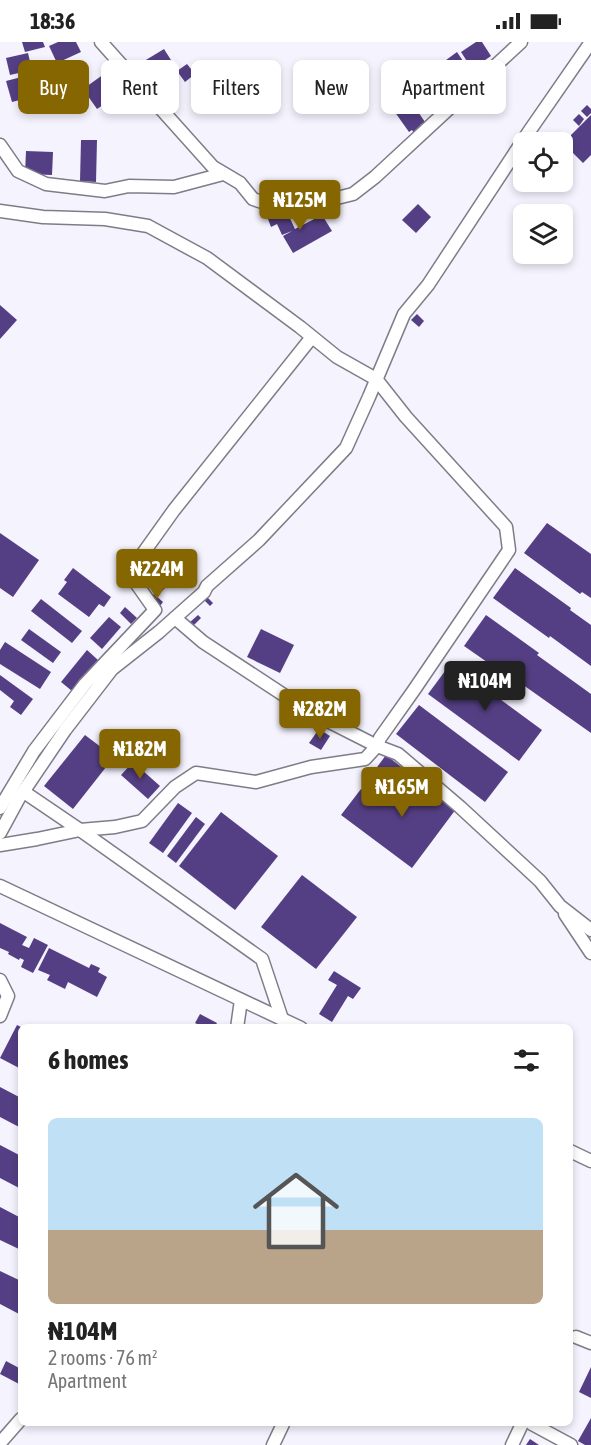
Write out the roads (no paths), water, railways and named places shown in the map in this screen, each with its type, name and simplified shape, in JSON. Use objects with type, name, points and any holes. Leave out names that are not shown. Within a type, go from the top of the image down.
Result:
[{"type":"street","points":[[101,42],[213,167],[240,183],[253,199],[262,202],[281,190],[295,191],[308,197],[333,199],[353,194],[375,177],[521,42]]},
{"type":"street","points":[[0,833],[65,730],[112,669],[204,592],[207,586],[259,540],[346,448],[404,314],[428,285],[591,42]]},
{"type":"street","points":[[0,146],[18,171],[46,184],[105,191],[129,186],[174,187],[224,174]]},
{"type":"street","points":[[0,210],[43,217],[105,219],[148,226],[207,258],[337,357],[376,379],[406,417],[506,527],[509,550],[380,738],[377,746],[365,759],[310,767],[256,782],[196,773],[175,787],[142,821],[0,845]]},
{"type":"street","points":[[0,808],[34,751],[85,684],[155,610],[129,573],[174,510],[312,337]]},
{"type":"street","points":[[175,618],[203,642],[308,711],[377,746],[398,753],[540,881],[560,906],[591,953]]},
{"type":"street","points":[[24,792],[262,959],[282,1019]]},
{"type":"street","points":[[0,886],[293,1024]]},
{"type":"street","points":[[560,906],[591,930]]},
{"type":"street","points":[[0,980],[8,996],[0,1016]]},
{"type":"street","points":[[238,1024],[241,1000]]},
{"type":"street","points":[[573,1153],[591,1161]]},
{"type":"street","points":[[576,1337],[591,1343]]},
{"type":"street","points":[[0,1443],[18,1422]]},
{"type":"street","points":[[273,1445],[282,1426]]},
{"type":"street","points":[[513,1445],[521,1426]]},
{"type":"street","points":[[536,1426],[572,1445]]}]
